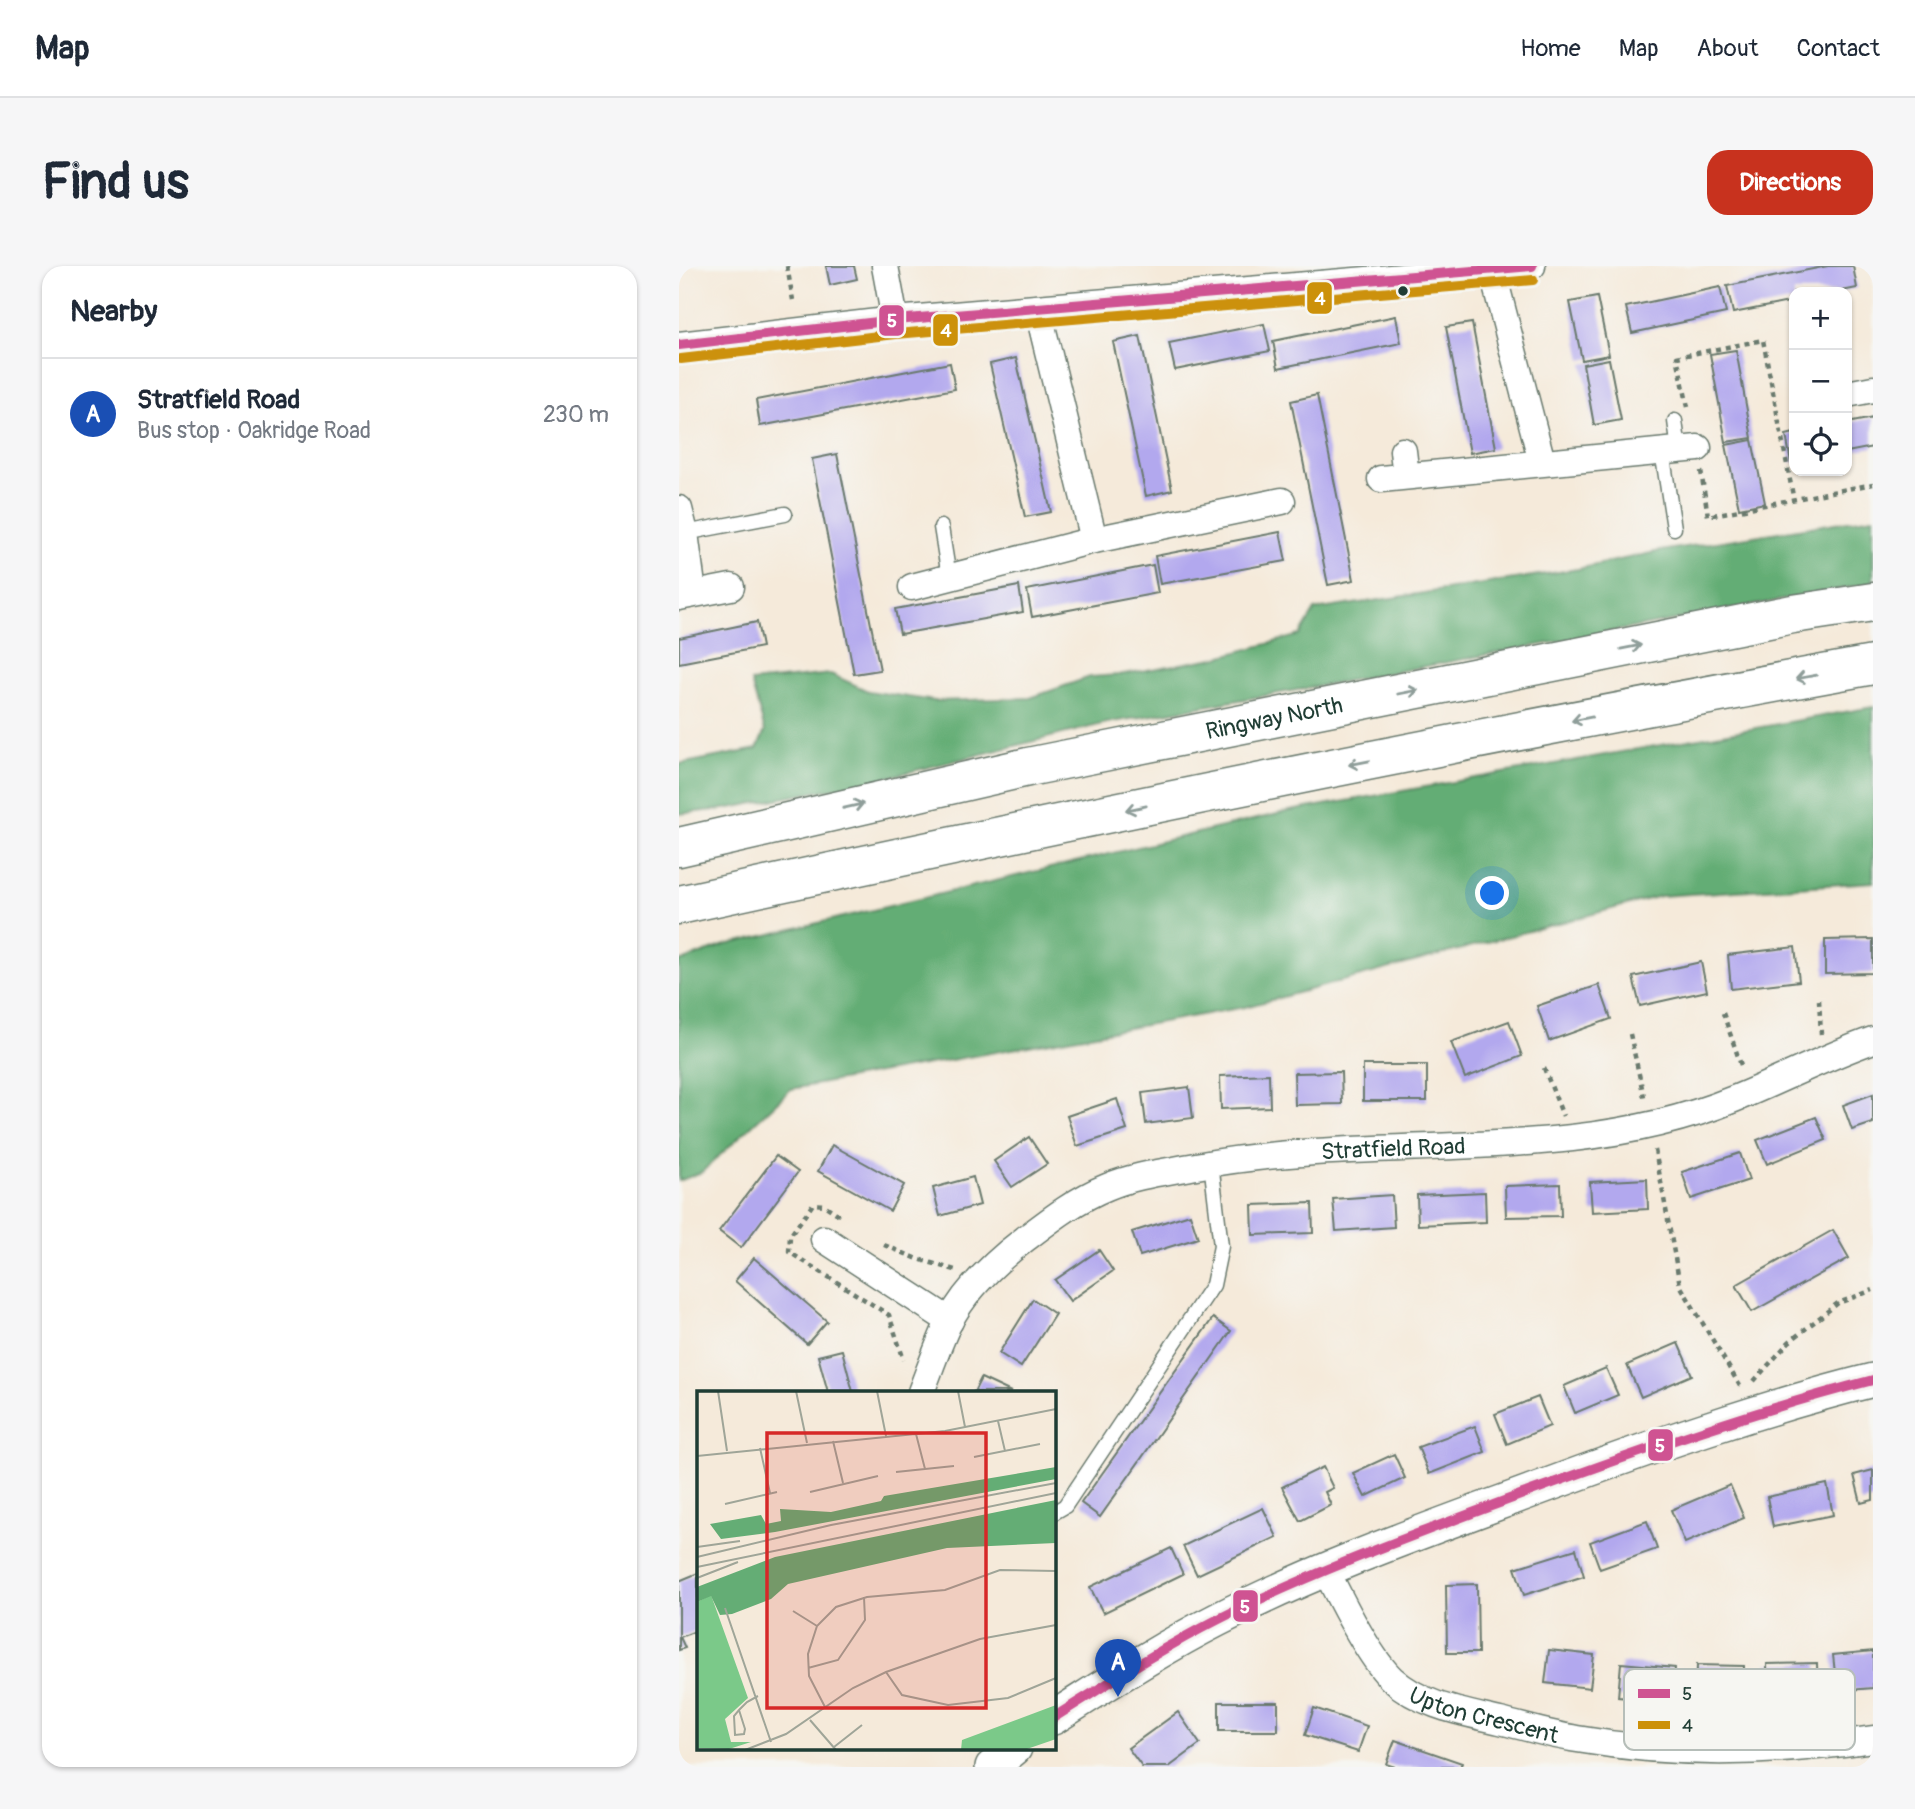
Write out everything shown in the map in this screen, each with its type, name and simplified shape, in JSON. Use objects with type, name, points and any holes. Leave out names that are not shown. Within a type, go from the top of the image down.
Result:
[{"type":"highway","name":"Ringway North","points":[[679,847],[1028,767],[1793,614],[1873,602]]},
{"type":"highway","points":[[679,905],[1210,793],[1646,706],[1873,665]]},
{"type":"highway","points":[[679,834],[787,821]]},
{"type":"highway","points":[[679,918],[765,887]]},
{"type":"street","points":[[885,266],[895,320]]},
{"type":"street","points":[[679,345],[895,320],[1038,310],[1329,274],[1492,270],[1532,266]]},
{"type":"street","points":[[1492,270],[1542,462]]},
{"type":"street","points":[[1038,310],[1094,540]]},
{"type":"street","points":[[1852,393],[1873,389]]},
{"type":"street","points":[[1397,469],[1542,462],[1679,450]]},
{"type":"street","points":[[912,587],[1094,540],[1282,501]]},
{"type":"street","points":[[682,521],[686,595],[731,587]]},
{"type":"street","name":"Stratfield Road","points":[[921,1391],[950,1321],[975,1286],[1004,1255],[1053,1217],[1105,1188],[1152,1172],[1211,1163],[1331,1150],[1572,1138],[1651,1125],[1733,1100],[1823,1058],[1873,1040]]},
{"type":"street","points":[[823,1241],[950,1321]]},
{"type":"street","points":[[1055,1717],[1149,1658],[1214,1622],[1326,1570],[1653,1446],[1714,1425],[1873,1380]]},
{"type":"street","name":"Upton Crescent","points":[[1326,1570],[1383,1669],[1403,1687],[1433,1704],[1577,1739],[1624,1744]]},
{"type":"street","name":"Upton Crescent","points":[[1855,1741],[1873,1739]]},
{"type":"street","name":"Upton Crescent","points":[[1692,1750],[1746,1750]]},
{"type":"lane","points":[[1674,528],[1679,450],[1675,422]]},
{"type":"lane","points":[[682,521],[785,514]]},
{"type":"lane","points":[[941,527],[949,577]]},
{"type":"lane","points":[[1055,1512],[1065,1506],[1213,1286],[1221,1246],[1211,1163]]},
{"type":"path","points":[[787,266],[793,300]]},
{"type":"path","points":[[1794,501],[1763,340],[1677,357],[1679,450],[1708,516],[1794,501],[1873,484]]},
{"type":"path","points":[[1819,1000],[1823,1058]]},
{"type":"path","points":[[1724,1013],[1750,1092]]},
{"type":"path","points":[[1630,1034],[1651,1125],[1679,1286],[1740,1386]]},
{"type":"path","points":[[1544,1068],[1572,1138]]},
{"type":"path","points":[[1754,1381],[1789,1342],[1838,1303],[1873,1290]]},
{"type":"green space","points":[[1873,517],[1873,583],[1107,723],[873,781],[724,809],[679,814],[679,764],[757,749],[765,731],[751,682],[831,674],[868,691],[935,701],[1030,698],[1090,677],[1118,675],[1215,658],[1300,635],[1315,610],[1578,569],[1660,551]]},
{"type":"green space","points":[[1873,707],[1873,882],[1660,896],[1245,1007],[791,1089],[702,1172],[679,1181],[679,962],[725,945],[1290,811]]},
{"type":"building","points":[[826,266],[854,266],[857,279],[830,285]]},
{"type":"building","points":[[1828,266],[1853,266],[1857,288],[1789,287],[1789,302],[1733,313],[1727,286]]},
{"type":"building","points":[[1720,287],[1726,313],[1632,333],[1626,307]]},
{"type":"building","points":[[1597,297],[1609,355],[1582,360],[1570,302]]},
{"type":"building","points":[[1396,316],[1401,343],[1278,368],[1273,341]]},
{"type":"building","points":[[1472,323],[1496,448],[1470,453],[1446,327]]},
{"type":"building","points":[[1264,324],[1270,351],[1175,370],[1169,343]]},
{"type":"building","points":[[1140,336],[1172,490],[1146,496],[1113,342]]},
{"type":"building","points":[[1736,350],[1752,438],[1726,442],[1710,354]]},
{"type":"building","points":[[1016,358],[1051,512],[1025,517],[990,364]]},
{"type":"building","points":[[1609,359],[1621,420],[1594,425],[1583,364]]},
{"type":"building","points":[[950,363],[955,389],[760,426],[756,400]]},
{"type":"building","points":[[1317,395],[1354,580],[1328,585],[1291,401]]},
{"type":"building","points":[[1873,418],[1873,447],[1852,451],[1852,422]]},
{"type":"building","points":[[1752,440],[1765,503],[1739,508],[1726,445]]},
{"type":"building","points":[[837,454],[880,670],[854,674],[812,459]]},
{"type":"building","points":[[1280,532],[1286,561],[1160,584],[1155,556]]},
{"type":"building","points":[[1153,565],[1158,593],[1032,617],[1027,590]]},
{"type":"building","points":[[1019,586],[1023,612],[900,634],[895,609]]},
{"type":"building","points":[[757,622],[762,647],[679,663],[679,638]]},
{"type":"building","points":[[1873,939],[1873,973],[1825,974],[1825,940]]},
{"type":"building","points":[[1795,947],[1799,981],[1731,989],[1728,955]]},
{"type":"building","points":[[1701,962],[1707,991],[1640,1006],[1633,977]]},
{"type":"building","points":[[1599,985],[1611,1019],[1549,1041],[1537,1006]]},
{"type":"building","points":[[1509,1021],[1522,1056],[1465,1078],[1451,1042]]},
{"type":"building","points":[[1363,1065],[1427,1065],[1427,1101],[1363,1101]]},
{"type":"building","points":[[1341,1072],[1342,1104],[1295,1105],[1294,1073]]},
{"type":"building","points":[[1269,1074],[1270,1107],[1221,1109],[1220,1076]]},
{"type":"building","points":[[1189,1087],[1193,1118],[1146,1124],[1142,1093]]},
{"type":"building","points":[[1873,1094],[1873,1123],[1852,1130],[1843,1105]]},
{"type":"building","points":[[1117,1099],[1127,1130],[1077,1146],[1067,1116]]},
{"type":"building","points":[[1816,1117],[1826,1140],[1767,1164],[1757,1140]]},
{"type":"building","points":[[1029,1137],[1047,1164],[1012,1187],[994,1161]]},
{"type":"building","points":[[832,1145],[904,1185],[890,1211],[818,1171]]},
{"type":"building","points":[[1740,1153],[1749,1180],[1691,1199],[1682,1172]]},
{"type":"building","points":[[776,1156],[798,1172],[741,1248],[719,1231]]},
{"type":"building","points":[[973,1177],[980,1205],[940,1216],[933,1188]]},
{"type":"building","points":[[1647,1179],[1648,1209],[1592,1212],[1590,1182]]},
{"type":"building","points":[[1560,1184],[1561,1216],[1506,1217],[1505,1186]]},
{"type":"building","points":[[1485,1192],[1486,1222],[1418,1225],[1417,1195]]},
{"type":"building","points":[[1392,1195],[1394,1227],[1336,1231],[1333,1199]]},
{"type":"building","points":[[1312,1203],[1313,1233],[1253,1235],[1252,1205]]},
{"type":"building","points":[[1190,1214],[1198,1238],[1140,1256],[1132,1232]]},
{"type":"building","points":[[1833,1230],[1849,1258],[1752,1312],[1736,1285]]},
{"type":"building","points":[[1099,1250],[1113,1271],[1070,1301],[1055,1280]]},
{"type":"building","points":[[754,1258],[827,1321],[807,1344],[735,1281]]},
{"type":"building","points":[[1033,1299],[1055,1314],[1021,1367],[999,1353]]},
{"type":"building","points":[[1213,1318],[1231,1331],[1100,1517],[1081,1503]]},
{"type":"building","points":[[1678,1343],[1692,1375],[1641,1397],[1627,1365]]},
{"type":"building","points":[[842,1350],[853,1391],[828,1391],[818,1356]]},
{"type":"building","points":[[1606,1368],[1618,1395],[1575,1413],[1564,1386]]},
{"type":"building","points":[[981,1378],[1009,1391],[974,1391]]},
{"type":"building","points":[[1538,1397],[1550,1426],[1507,1444],[1495,1414]]},
{"type":"building","points":[[1475,1426],[1485,1452],[1429,1474],[1418,1447]]},
{"type":"building","points":[[1394,1454],[1405,1478],[1365,1497],[1353,1473]]},
{"type":"building","points":[[1323,1467],[1333,1488],[1325,1492],[1331,1505],[1300,1521],[1282,1487]]},
{"type":"building","points":[[1873,1470],[1873,1500],[1861,1503],[1854,1475]]},
{"type":"building","points":[[1827,1484],[1833,1515],[1773,1527],[1767,1497]]},
{"type":"building","points":[[1730,1485],[1744,1518],[1685,1543],[1671,1510]]},
{"type":"building","points":[[1263,1508],[1277,1537],[1197,1575],[1183,1546]]},
{"type":"building","points":[[1647,1521],[1657,1549],[1600,1569],[1590,1542]]},
{"type":"building","points":[[1171,1548],[1183,1574],[1103,1613],[1090,1587]]},
{"type":"building","points":[[1576,1549],[1584,1576],[1524,1595],[1515,1568]]},
{"type":"building","points":[[697,1573],[697,1630],[680,1637],[685,1648],[679,1650],[679,1581]]},
{"type":"building","points":[[1477,1584],[1478,1653],[1447,1653],[1446,1585]]},
{"type":"building","points":[[1549,1650],[1594,1655],[1590,1688],[1545,1683]]},
{"type":"building","points":[[1873,1651],[1873,1688],[1855,1690],[1855,1669],[1835,1669],[1833,1655]]},
{"type":"building","points":[[1621,1663],[1675,1668],[1624,1669],[1624,1698],[1618,1697]]},
{"type":"building","points":[[1817,1663],[1817,1669],[1767,1669],[1767,1664]]},
{"type":"building","points":[[1697,1665],[1744,1666],[1744,1669],[1697,1669]]},
{"type":"building","points":[[1219,1702],[1278,1702],[1278,1731],[1219,1731]]},
{"type":"building","points":[[1314,1708],[1367,1726],[1358,1752],[1305,1735]]},
{"type":"building","points":[[1178,1712],[1200,1744],[1169,1767],[1142,1767],[1128,1748]]},
{"type":"building","points":[[1395,1740],[1462,1763],[1460,1767],[1395,1767],[1386,1764]]},
{"type":"transit line","name":"5","points":[[679,345],[895,320],[1532,266]]},
{"type":"transit line","name":"4","points":[[681,359],[896,334],[1533,280]]},
{"type":"transit line","name":"5","points":[[1055,1717],[1196,1631],[1255,1601],[1333,1567],[1531,1491],[1658,1446],[1743,1417],[1873,1380]]},
{"type":"place","name":"Stratfield Road","points":[[1118,1697]]}]
